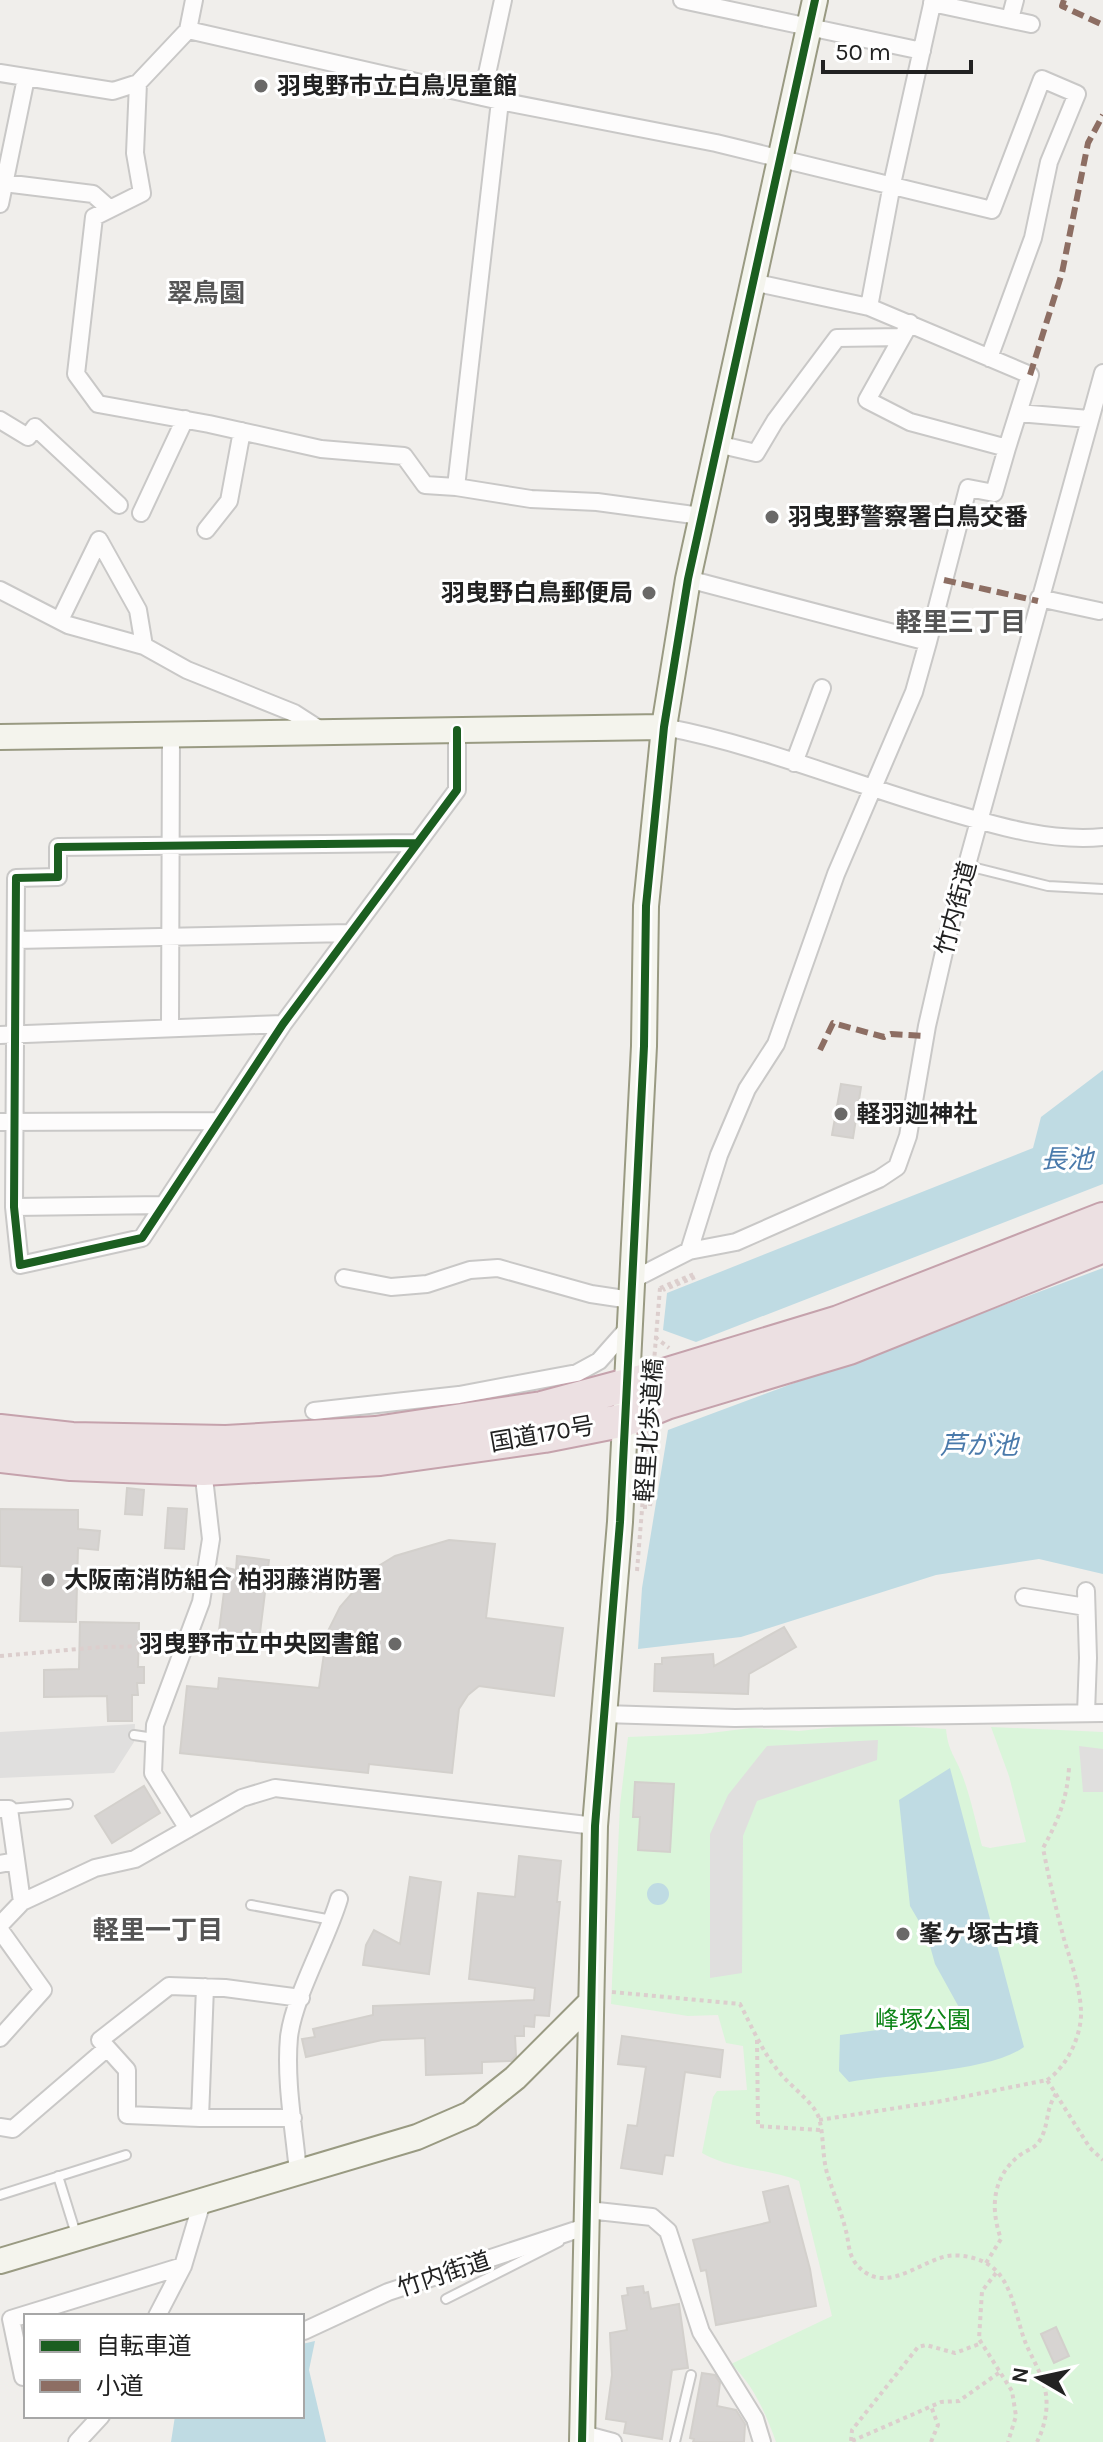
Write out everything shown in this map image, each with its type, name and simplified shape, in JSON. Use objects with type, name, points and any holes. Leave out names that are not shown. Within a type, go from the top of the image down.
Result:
[{"type":"highway","name":"国道170号","points":[[0,1431],[72,1439],[226,1442],[376,1433],[542,1408],[839,1322],[1103,1219]]},
{"type":"highway","name":"国道170号","points":[[0,1456],[71,1464],[203,1469],[380,1459],[544,1436],[625,1420],[666,1403],[849,1348],[1103,1246]]},
{"type":"street","points":[[0,73],[113,91],[138,83],[188,30],[194,0]]},
{"type":"street","points":[[482,97],[503,0]]},
{"type":"street","points":[[682,0],[922,51]]},
{"type":"street","points":[[613,2442],[582,2438],[588,2218],[599,1997],[595,1826],[620,1522],[644,1046],[646,906],[664,727],[688,579],[815,0]]},
{"type":"street","points":[[1010,19],[1015,0]]},
{"type":"street","points":[[869,307],[892,184],[933,2],[1031,24]]},
{"type":"street","points":[[188,30],[500,101],[780,158],[992,210],[1042,79],[1077,94],[1049,162],[1033,238],[989,358]]},
{"type":"street","points":[[0,204],[26,78]]},
{"type":"street","points":[[138,83],[135,153],[142,193],[94,217],[76,374],[98,404],[185,419],[321,449],[404,456],[425,485],[701,516]]},
{"type":"street","points":[[456,487],[500,101]]},
{"type":"street","points":[[4,183],[93,194],[110,209]]},
{"type":"street","points":[[689,1251],[719,1155],[747,1089],[776,1044],[836,874],[914,692],[968,488],[994,493],[1030,375],[906,330],[869,307],[752,282]]},
{"type":"street","points":[[717,444],[756,453],[775,421],[837,338],[906,330]]},
{"type":"street","points":[[906,330],[867,400],[910,422],[1007,448]]},
{"type":"street","name":"竹内街道","points":[[632,1290],[689,1251],[736,1242],[879,1179],[897,1167],[908,1136],[927,1026],[950,926],[1103,373]]},
{"type":"street","points":[[1018,413],[1089,419]]},
{"type":"street","points":[[141,513],[185,419]]},
{"type":"street","points":[[0,420],[28,437],[35,427],[119,505]]},
{"type":"street","points":[[206,530],[229,501],[242,431]]},
{"type":"street","points":[[60,620],[99,540],[138,610],[144,646]]},
{"type":"street","points":[[688,579],[928,642]]},
{"type":"street","points":[[0,590],[60,620],[144,646],[187,670],[294,713],[324,732]]},
{"type":"street","points":[[1039,598],[1099,611]]},
{"type":"street","points":[[794,763],[822,688]]},
{"type":"street","points":[[0,737],[664,727],[711,735],[873,790],[978,821],[1022,832],[1081,839],[1103,837]]},
{"type":"street","points":[[416,843],[58,847],[58,877],[16,878],[7,1122],[20,1265],[142,1238],[283,1024],[457,790],[457,730]]},
{"type":"street","points":[[170,1027],[171,735]]},
{"type":"street","points":[[16,940],[350,933]]},
{"type":"street","points":[[8,1035],[283,1024]]},
{"type":"street","points":[[7,1122],[219,1121]]},
{"type":"street","points":[[14,1207],[164,1205]]},
{"type":"street","points":[[344,1278],[391,1287],[427,1284],[470,1270],[498,1268],[591,1294],[632,1290]]},
{"type":"street","points":[[314,1411],[459,1395],[577,1373],[599,1361],[630,1326]]},
{"type":"street","points":[[188,1829],[153,1773],[155,1725],[201,1602],[211,1539],[203,1469]]},
{"type":"street","points":[[1024,1597],[1086,1599],[1086,1713]]},
{"type":"street","points":[[603,1714],[735,1718],[1103,1713]]},
{"type":"street","points":[[0,2038],[43,1990],[0,1927],[22,1902],[95,1868],[135,1859],[242,1798],[275,1788],[595,1826]]},
{"type":"street","points":[[5,1809],[8,1862],[22,1902]]},
{"type":"street","points":[[298,2172],[289,2037],[339,1899]]},
{"type":"street","points":[[293,2118],[127,2115],[127,2070],[100,2040],[169,1986],[301,1998]]},
{"type":"street","points":[[200,2118],[205,1987]]},
{"type":"street","points":[[0,2261],[417,2137],[470,2114],[515,2078],[599,1997]]},
{"type":"street","points":[[0,2127],[13,2129],[106,2049]]},
{"type":"street","points":[[158,2314],[183,2266],[202,2202]]},
{"type":"street","points":[[588,2218],[652,2217],[668,2231],[701,2332],[755,2419],[762,2442]]},
{"type":"street","name":"竹内街道","points":[[304,2331],[388,2292],[588,2218]]},
{"type":"street","points":[[29,2314],[183,2266]]},
{"type":"street","points":[[6,2321],[24,2377]]},
{"type":"street","points":[[77,2442],[99,2418]]},
{"type":"lane","points":[[968,866],[1048,886],[1103,889]]},
{"type":"lane","points":[[134,1735],[155,1738]]},
{"type":"lane","points":[[5,1809],[68,1804]]},
{"type":"lane","points":[[251,1905],[333,1920]]},
{"type":"lane","points":[[0,2195],[126,2155]]},
{"type":"lane","points":[[58,2176],[78,2238]]},
{"type":"lane","points":[[446,2299],[533,2257],[588,2218]]},
{"type":"lane","points":[[675,2442],[691,2375]]},
{"type":"path","points":[[694,1274],[695,1277],[661,1289],[694,1274]]},
{"type":"path","points":[[655,1337],[661,1343]]},
{"type":"path","points":[[643,1507],[650,1507],[656,1437]]},
{"type":"path","points":[[0,1656],[101,1647],[185,1645]]},
{"type":"path","points":[[819,2120],[942,2101],[1047,2080],[1059,2073],[1080,2025],[1081,2012],[1079,1991],[1043,1848],[1058,1823],[1067,1795],[1069,1768]]},
{"type":"path","points":[[599,1997],[740,2004],[774,2066],[793,2090],[812,2105],[819,2120],[828,2174],[853,2260],[860,2269],[879,2278],[891,2278],[942,2257],[957,2255],[986,2263],[997,2272],[1014,2302],[1021,2331],[1045,2389],[1045,2421],[1037,2442]]},
{"type":"path","points":[[757,2036],[758,2126],[821,2130]]},
{"type":"path","points":[[1047,2080],[1090,2148],[1103,2160]]},
{"type":"path","points":[[986,2263],[1001,2239],[993,2214],[1000,2180],[1009,2166],[1042,2138],[1048,2106],[1056,2094]]},
{"type":"path","points":[[997,2272],[982,2291],[979,2331],[982,2343],[1015,2401],[1016,2416],[1008,2442]]},
{"type":"path","points":[[982,2343],[955,2353],[926,2345],[918,2347],[852,2430],[851,2442],[931,2406],[959,2401],[1000,2372]]},
{"type":"path","points":[[931,2406],[938,2425],[931,2442]]},
{"type":"path","points":[[1041,2433],[1044,2442]]},
{"type":"green space","name":"峰塚公園","points":[[864,1724],[946,1729],[982,1846],[990,1848],[1026,1842],[1009,1776],[991,1727],[1103,1732],[1103,2442],[776,2442],[758,2400],[731,2364],[832,2316],[799,2181],[725,2163],[702,2153],[713,2097],[717,2091],[747,2090],[743,2046],[726,2043],[718,2015],[688,2016],[611,2004],[620,1805],[628,1737],[702,1734],[751,1728],[799,1731]]},
{"type":"shaded area","points":[[135,1724],[134,1742],[114,1773],[0,1778],[0,1732]]},
{"type":"shaded area","points":[[878,1740],[877,1760],[757,1801],[743,1836],[742,1973],[710,1978],[710,1834],[728,1795],[767,1746]]},
{"type":"shaded area","points":[[1079,1746],[1103,1749],[1103,1792],[1083,1792]]},
{"type":"water","name":"長池","points":[[1103,1070],[1103,1184],[696,1342],[663,1330],[667,1293],[1033,1148],[1041,1117]]},
{"type":"water","name":"芦が池","points":[[1103,1268],[1103,1574],[1039,1559],[936,1575],[741,1637],[638,1649],[642,1588],[668,1430]]},
{"type":"water","points":[[950,1768],[1024,2047],[989,2062],[966,2067],[849,2082],[839,2071],[840,2035],[953,2020],[961,2011],[935,1964],[927,1935],[910,1906],[899,1800]]},
{"type":"water","points":[[658,1883],[666,1886],[669,1894],[666,1902],[658,1905],[650,1902],[647,1894],[650,1886]]},
{"type":"water","points":[[315,2341],[309,2370],[326,2442],[171,2442],[175,2418],[304,2418],[304,2344]]},
{"type":"building","points":[[841,1084],[861,1087],[853,1138],[832,1135]]},
{"type":"building","points":[[127,1488],[144,1490],[142,1515],[125,1514]]},
{"type":"building","points":[[168,1508],[187,1509],[184,1549],[165,1548]]},
{"type":"building","points":[[0,1509],[78,1510],[78,1529],[100,1531],[98,1550],[78,1548],[76,1622],[20,1621],[22,1567],[0,1566]]},
{"type":"building","points":[[449,1540],[495,1544],[486,1618],[563,1628],[554,1696],[479,1686],[459,1709],[452,1773],[369,1764],[368,1773],[180,1753],[187,1686],[218,1689],[219,1678],[319,1688],[327,1633],[340,1607],[372,1570],[395,1556]]},
{"type":"building","points":[[237,1556],[269,1560],[259,1641],[221,1636],[222,1631],[219,1631],[227,1568],[236,1570]]},
{"type":"building","points":[[80,1622],[139,1623],[138,1667],[144,1667],[144,1683],[137,1683],[138,1695],[132,1695],[132,1721],[108,1721],[107,1696],[44,1697],[44,1670],[79,1669]]},
{"type":"building","points":[[784,1627],[796,1647],[749,1674],[748,1694],[654,1691],[655,1664],[662,1664],[662,1658],[713,1654],[714,1666]]},
{"type":"building","points":[[635,1782],[674,1784],[670,1852],[638,1850],[640,1817],[633,1817]]},
{"type":"building","points":[[144,1786],[160,1813],[112,1843],[95,1816]]},
{"type":"building","points":[[519,1856],[561,1861],[557,1902],[560,1902],[549,2016],[535,2015],[534,2027],[524,2026],[524,2036],[515,2036],[516,2056],[511,2061],[482,2062],[482,2073],[426,2075],[425,2038],[382,2040],[306,2057],[302,2039],[315,2037],[313,2029],[373,2015],[373,2006],[534,2000],[535,1988],[469,1979],[478,1893],[515,1897]]},
{"type":"building","points":[[410,1877],[441,1882],[429,1974],[363,1965],[366,1945],[374,1930],[400,1944]]},
{"type":"building","points":[[622,2036],[723,2050],[720,2077],[685,2072],[673,2156],[665,2155],[662,2174],[621,2168],[628,2125],[637,2126],[646,2067],[618,2064]]},
{"type":"building","points":[[788,2186],[810,2269],[816,2306],[716,2325],[706,2270],[701,2271],[693,2240],[770,2222],[763,2192]]},
{"type":"building","points":[[643,2286],[644,2293],[648,2292],[651,2309],[679,2304],[688,2368],[672,2370],[662,2439],[624,2433],[626,2422],[606,2419],[612,2375],[610,2333],[627,2330],[622,2296],[628,2295],[627,2288]]},
{"type":"building","points":[[1056,2327],[1069,2356],[1054,2363],[1041,2334]]},
{"type":"building","points":[[702,2373],[715,2375],[720,2383],[717,2406],[736,2410],[745,2424],[744,2442],[693,2442],[694,2439],[690,2438]]},
{"type":"marked path","points":[[1064,0],[1062,6],[1103,25]]},
{"type":"marked path","points":[[1030,375],[1062,273],[1088,143],[1103,115]]},
{"type":"marked path","points":[[944,580],[1038,601]]},
{"type":"marked path","points":[[820,1050],[833,1023],[884,1037],[891,1034],[925,1036]]},
{"type":"cycle path","name":"軽里北歩道橋","points":[[582,2442],[595,1826],[620,1522],[644,1046],[646,906],[664,727],[688,579],[815,0]]},
{"type":"cycle path","points":[[416,843],[58,847],[58,877],[16,878],[14,1207],[20,1265],[142,1238],[283,1024],[457,790],[457,730]]},
{"type":"place","name":"羽曳野市立白鳥児童館","points":[[261,86]]},
{"type":"place","name":"羽曳野警察署白鳥交番","points":[[772,517]]},
{"type":"place","name":"羽曳野白鳥郵便局","points":[[649,593]]},
{"type":"place","name":"軽羽迦神社","points":[[841,1114]]},
{"type":"place","name":"大阪南消防組合 柏羽藤消防署","points":[[48,1580]]},
{"type":"place","name":"羽曳野市立中央図書館","points":[[395,1644]]},
{"type":"place","name":"峯ヶ塚古墳","points":[[903,1934]]},
{"type":"district","name":"翠鳥園","points":[[206,293]]},
{"type":"district","name":"軽里三丁目","points":[[961,622]]},
{"type":"district","name":"軽里一丁目","points":[[158,1930]]}]
